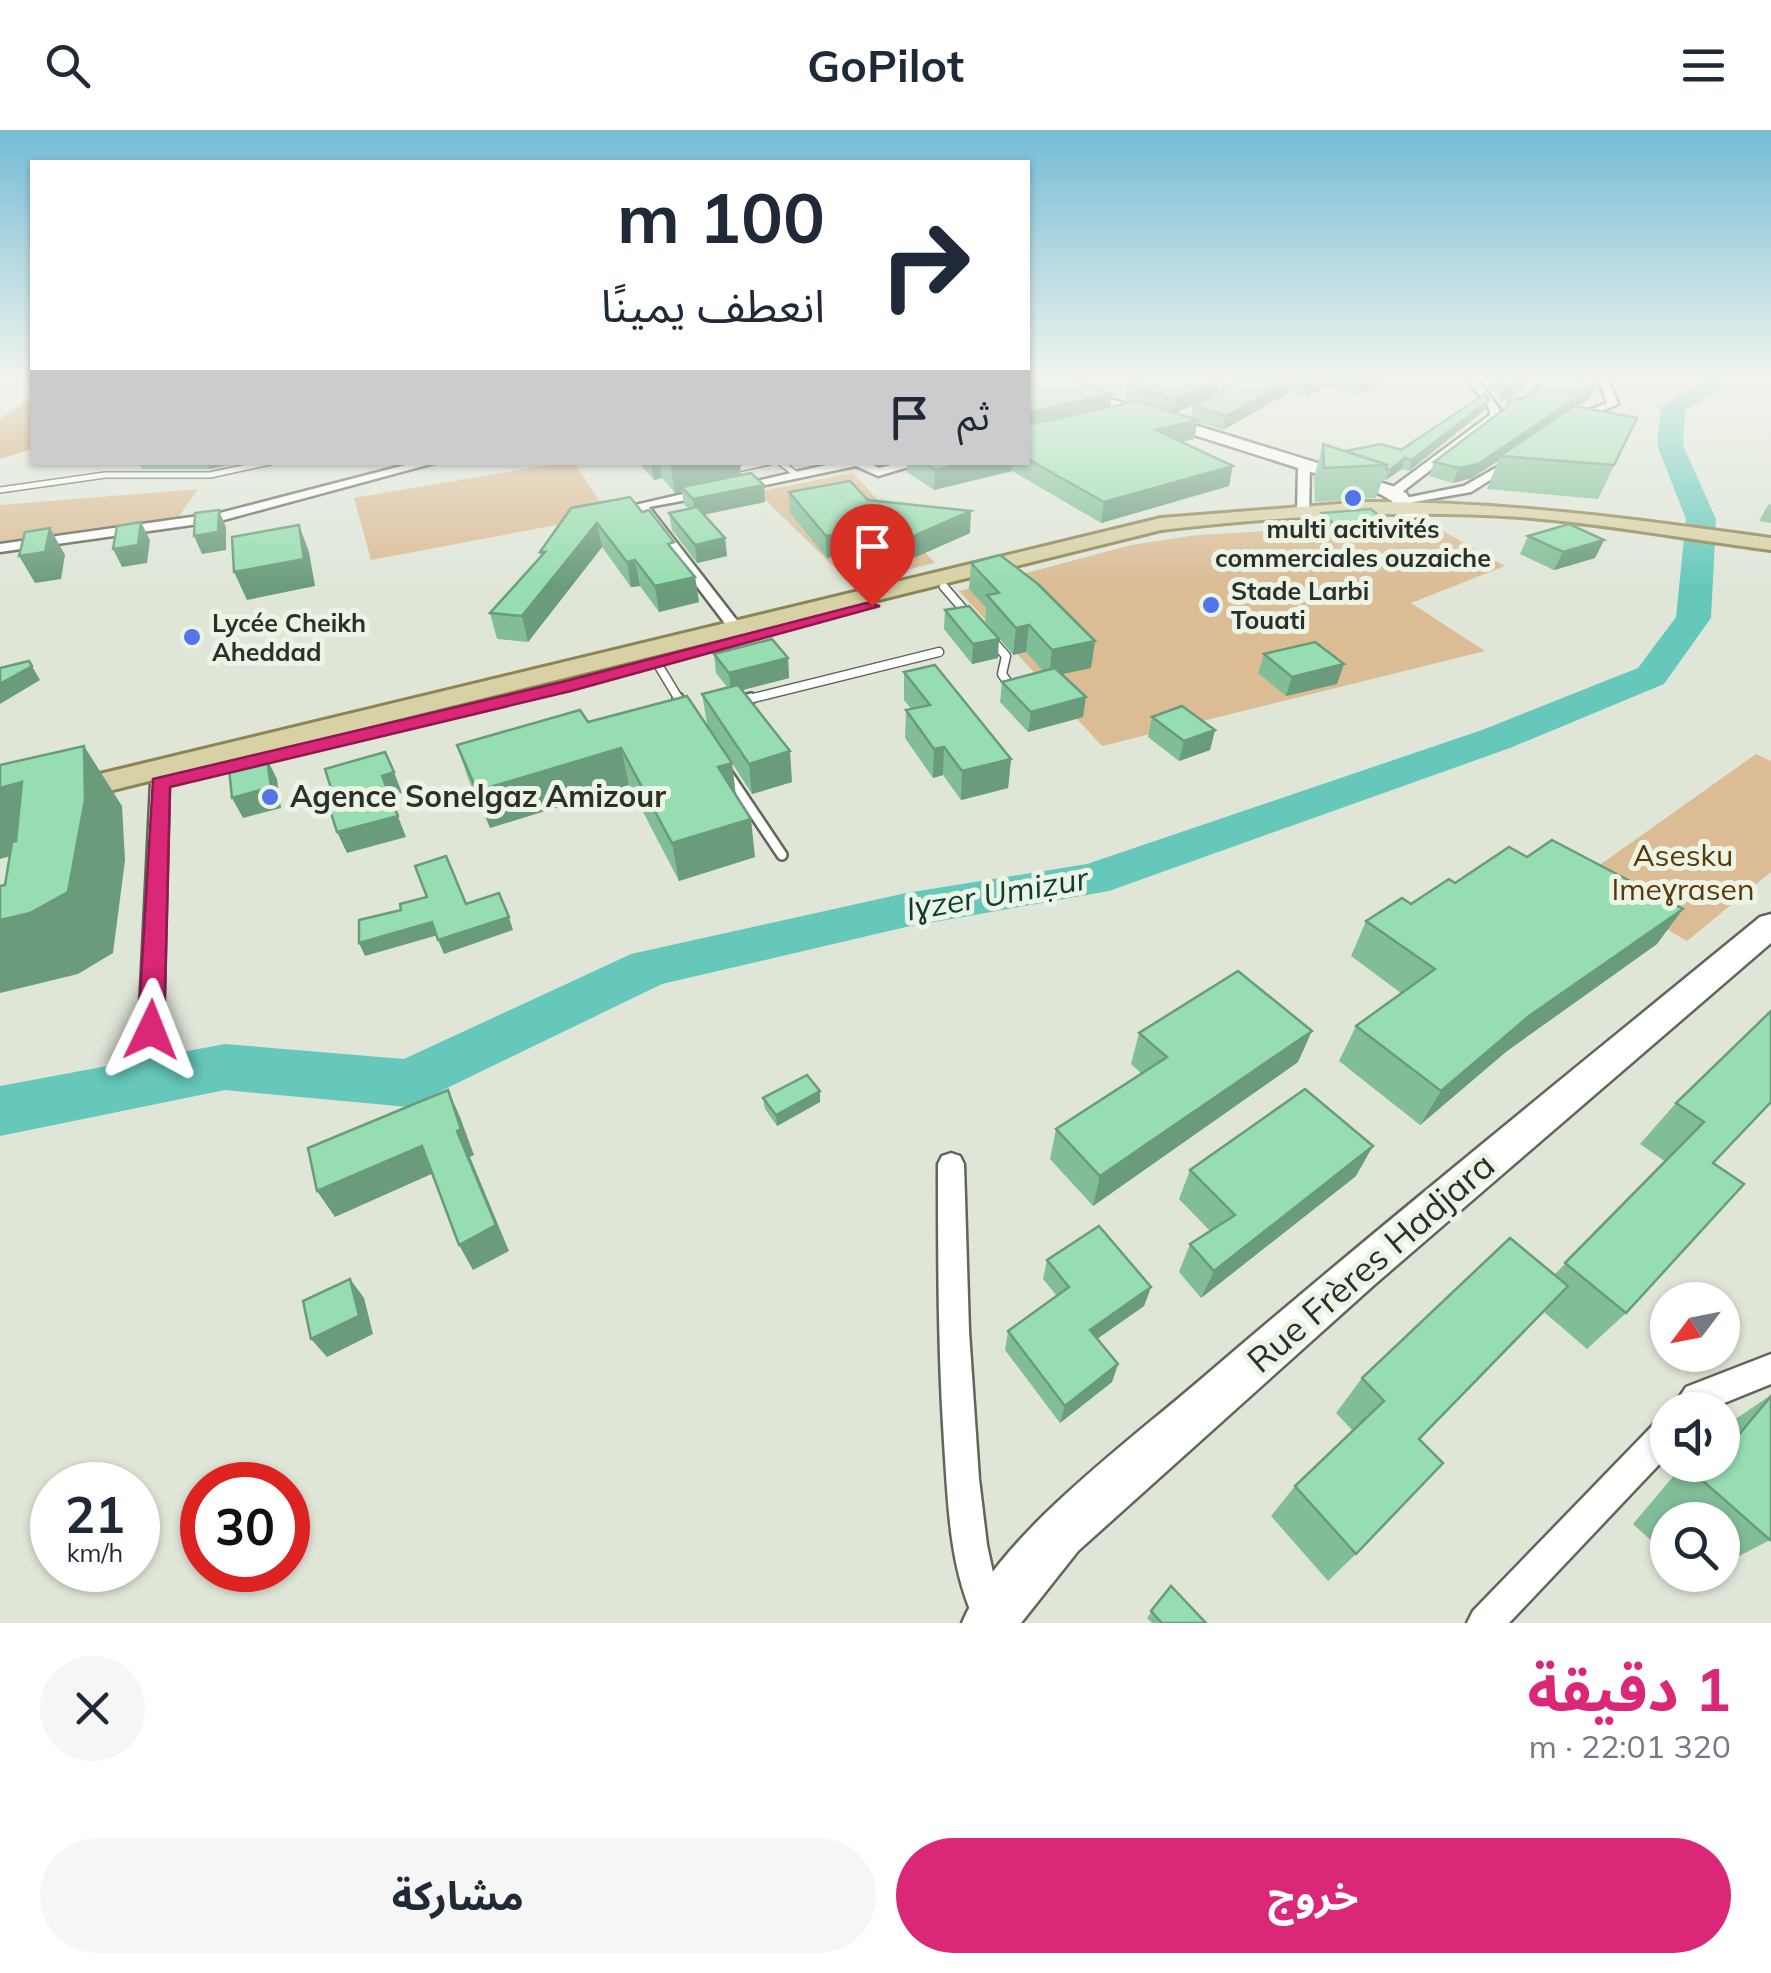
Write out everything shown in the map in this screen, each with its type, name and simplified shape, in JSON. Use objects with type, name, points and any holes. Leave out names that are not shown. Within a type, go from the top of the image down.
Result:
[{"type":"main road","points":[[1253,448],[1404,505]]},
{"type":"main road","points":[[0,824],[735,627],[1166,534],[1404,505],[1618,524]]},
{"type":"main road","points":[[0,808],[657,664],[1161,524],[1404,505],[1564,515],[1762,543]]},
{"type":"main road","name":"Rue Frères Hadjara","points":[[991,1622],[1060,1533],[1359,1271],[1771,924]]},
{"type":"street","points":[[1404,505],[1412,478],[1453,448]]},
{"type":"street","points":[[1404,505],[1478,485],[1521,456]]},
{"type":"street","points":[[0,548],[220,517],[421,465]]},
{"type":"street","points":[[735,627],[641,505],[849,465]]},
{"type":"street","points":[[863,465],[878,472],[907,465]]},
{"type":"street","points":[[1303,514],[1304,466]]},
{"type":"street","points":[[1412,478],[1467,510]]},
{"type":"street","points":[[151,1030],[160,783]]},
{"type":"street","points":[[951,1164],[960,1440],[970,1555],[991,1622]]},
{"type":"street","points":[[1712,1392],[1771,1369]]},
{"type":"street","points":[[1486,1623],[1650,1451]]},
{"type":"lane","points":[[177,465],[180,472]]},
{"type":"lane","points":[[0,490],[105,475],[210,475],[256,465]]},
{"type":"lane","points":[[716,473],[755,465]]},
{"type":"lane","points":[[784,465],[797,475]]},
{"type":"lane","points":[[952,581],[1006,656],[1002,674],[1015,693]]},
{"type":"lane","points":[[726,704],[939,652]]},
{"type":"lane","points":[[657,664],[688,714],[671,718]]},
{"type":"lane","points":[[719,761],[782,855]]},
{"type":"green space","points":[[548,465],[575,465],[609,515],[371,560],[354,498]]},
{"type":"green space","points":[[853,473],[935,563],[851,583],[757,492]]},
{"type":"green space","points":[[198,489],[175,522],[100,527],[0,544],[0,505]]},
{"type":"green space","points":[[1427,522],[1505,566],[1411,603],[1485,651],[1102,746],[959,591],[1131,545],[1197,535]]},
{"type":"green space","name":"Asesku Imeɣrasen","points":[[1756,754],[1771,761],[1771,872],[1687,941],[1580,879]]},
{"type":"shaded area","points":[[0,448],[30,448],[30,450],[0,459]]},
{"type":"building","points":[[1030,448],[1194,448],[1233,466],[1104,502],[1030,460]]},
{"type":"building","points":[[1323,448],[1387,465],[1324,468]]},
{"type":"building","points":[[1362,448],[1428,448],[1390,470],[1387,465],[1345,451]]},
{"type":"building","points":[[1453,448],[1502,448],[1478,464],[1459,468],[1434,462]]},
{"type":"building","points":[[1512,448],[1622,448],[1614,465],[1500,456]]},
{"type":"building","points":[[928,465],[954,465],[935,470]]},
{"type":"building","points":[[751,473],[764,485],[693,499],[682,487]]},
{"type":"building","points":[[850,481],[868,500],[971,511],[900,542],[891,538],[883,541],[859,529],[826,536],[789,492]]},
{"type":"building","points":[[630,497],[642,512],[649,510],[674,542],[668,544],[695,577],[655,586],[635,560],[627,562],[597,523],[522,616],[490,613],[545,552],[540,552],[571,508]]},
{"type":"building","points":[[697,507],[725,538],[695,545],[669,513]]},
{"type":"building","points":[[1371,509],[1384,520],[1334,524],[1322,513]]},
{"type":"building","points":[[219,510],[218,532],[194,536],[195,513]]},
{"type":"building","points":[[141,522],[138,545],[113,549],[117,526]]},
{"type":"building","points":[[1569,524],[1604,540],[1563,552],[1528,536]]},
{"type":"building","points":[[299,525],[304,559],[234,572],[232,537]]},
{"type":"building","points":[[50,528],[45,552],[19,556],[25,532]]},
{"type":"building","points":[[1000,555],[1038,584],[1095,641],[1052,650],[1029,625],[1016,628],[987,595],[999,593],[971,563]]},
{"type":"building","points":[[969,606],[999,639],[973,644],[945,610]]},
{"type":"building","points":[[772,639],[788,658],[729,673],[714,654]]},
{"type":"building","points":[[1315,642],[1344,664],[1292,677],[1264,654]]},
{"type":"building","points":[[29,661],[32,666],[0,684],[0,668]]},
{"type":"building","points":[[935,665],[1011,759],[962,771],[944,747],[934,749],[906,710],[930,705],[904,672]]},
{"type":"building","points":[[1055,668],[1086,697],[1031,712],[1002,682]]},
{"type":"building","points":[[738,685],[790,751],[749,764],[702,694]]},
{"type":"building","points":[[687,696],[732,763],[718,767],[751,819],[672,843],[621,748],[477,791],[457,745],[580,710],[588,722]]},
{"type":"building","points":[[1182,706],[1215,730],[1184,741],[1152,717]]},
{"type":"building","points":[[84,746],[85,800],[68,892],[30,913],[0,920],[0,886],[5,885],[12,842],[16,841],[22,782],[0,788],[0,765]]},
{"type":"building","points":[[385,752],[394,772],[382,776],[398,816],[337,832],[327,800],[334,798],[325,769]]},
{"type":"building","points":[[267,759],[271,787],[232,798],[229,769]]},
{"type":"building","points":[[1552,840],[1683,909],[1529,1016],[1441,1091],[1356,1026],[1435,969],[1366,921],[1402,898],[1411,904],[1449,879],[1455,883],[1509,847],[1527,857]]},
{"type":"building","points":[[446,856],[466,904],[499,893],[509,917],[438,940],[432,922],[359,943],[359,920],[401,910],[400,904],[427,897],[415,866]]},
{"type":"building","points":[[1238,971],[1312,1031],[1100,1176],[1056,1129],[1167,1057],[1139,1033]]},
{"type":"building","points":[[1771,1011],[1771,1102],[1713,1163],[1744,1184],[1654,1282],[1650,1282],[1626,1313],[1565,1263],[1704,1122],[1676,1103]]},
{"type":"building","points":[[807,1075],[820,1091],[776,1115],[763,1098]]},
{"type":"building","points":[[1305,1089],[1373,1146],[1214,1271],[1190,1244],[1235,1215],[1190,1170]]},
{"type":"building","points":[[448,1090],[461,1129],[457,1131],[496,1225],[459,1245],[422,1146],[317,1191],[308,1148]]},
{"type":"building","points":[[1099,1226],[1151,1287],[1090,1330],[1118,1364],[1065,1406],[1008,1331],[1069,1287],[1047,1260]]},
{"type":"building","points":[[1510,1238],[1568,1286],[1419,1439],[1443,1463],[1356,1554],[1295,1486],[1384,1401],[1362,1378]]},
{"type":"building","points":[[350,1279],[359,1316],[311,1339],[303,1301]]},
{"type":"building","points":[[1771,1396],[1770,1540],[1740,1514],[1740,1502],[1727,1502],[1704,1482],[1740,1482],[1740,1433]]},
{"type":"building","points":[[1171,1586],[1206,1623],[1162,1623],[1151,1611]]},
{"type":"waterway","name":"Iɣzer Umiẓur","points":[[0,1111],[225,1067],[408,1083],[649,968],[906,910],[1092,879],[1496,739],[1651,676],[1693,618],[1701,519],[1671,448]]},
{"type":"place","name":"multi acitivités commerciales ouzaiche","points":[[1353,498]]},
{"type":"place","name":"Stade Larbi Touati","points":[[1211,605]]},
{"type":"place","name":"Lycée Cheikh Aheddad","points":[[192,637]]},
{"type":"place","name":"Agence Sonelgaz Amizour","points":[[270,797]]},
{"type":"route","points":[[151,1030],[160,783],[565,687],[872,606]]}]
